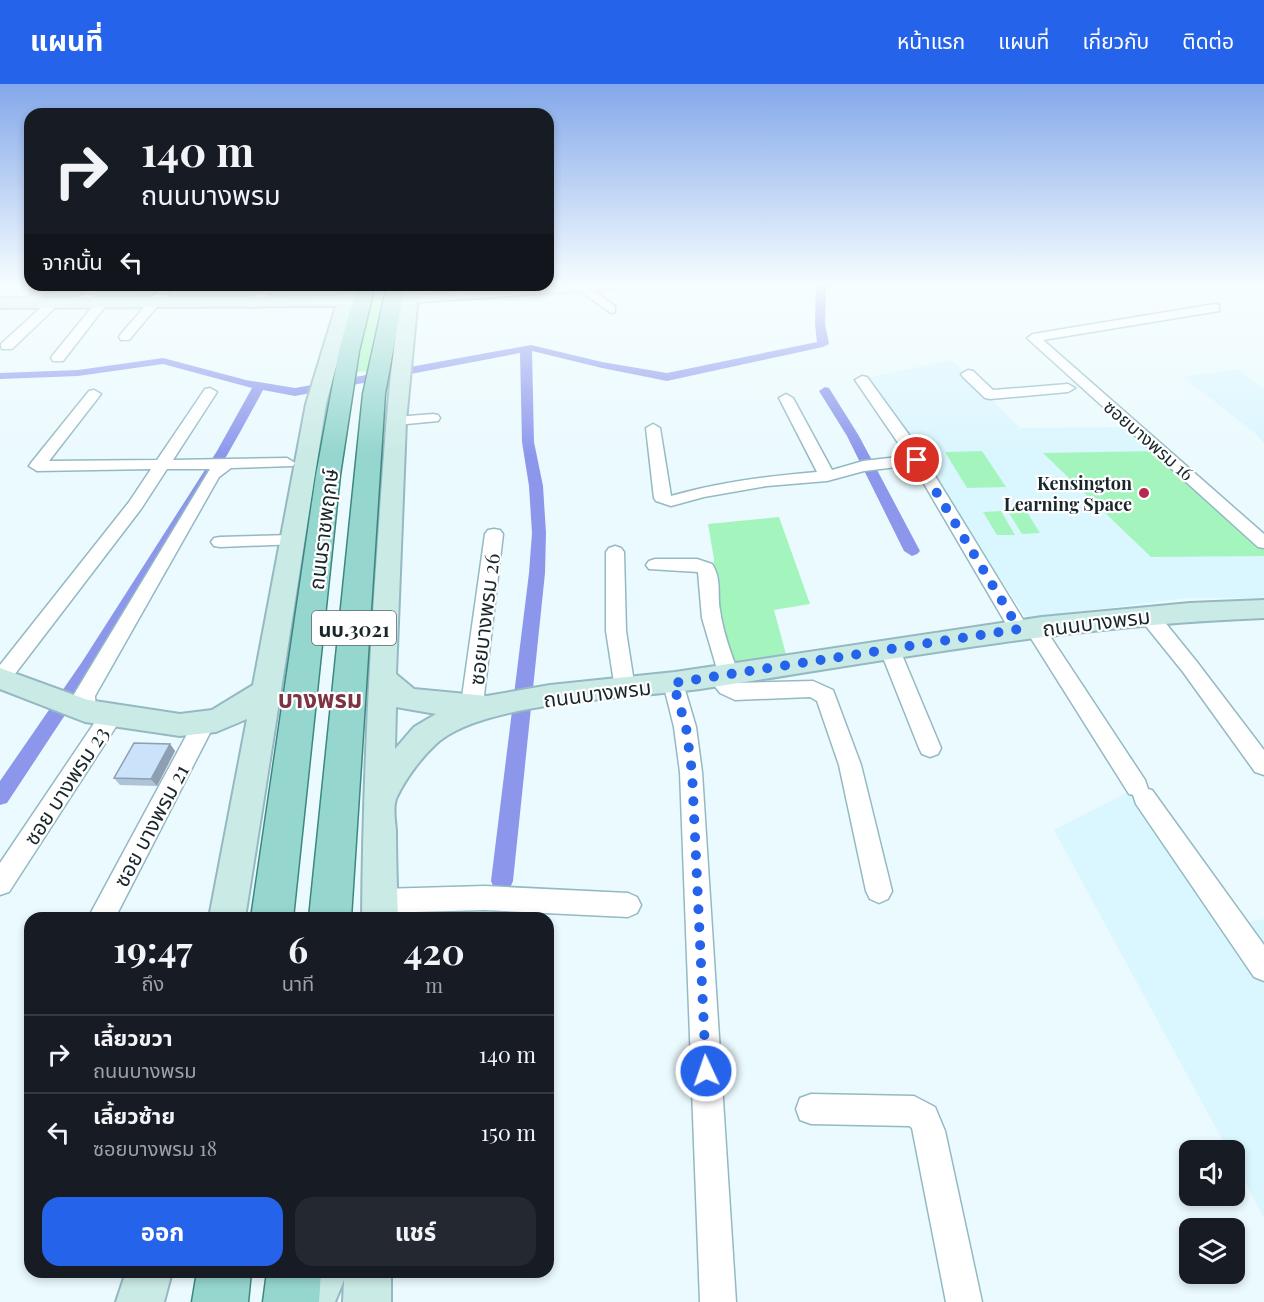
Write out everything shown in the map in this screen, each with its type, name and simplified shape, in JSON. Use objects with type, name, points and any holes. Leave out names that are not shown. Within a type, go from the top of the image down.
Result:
[{"type":"main road","name":"นบ.3021","points":[[302,465],[328,402],[321,380],[332,342]]},
{"type":"main road","name":"ถนนราชพฤกษ์","points":[[229,912],[266,691],[328,475],[328,402],[351,342]]},
{"type":"main road","name":"ถนนราชพฤกษ์","points":[[331,912],[386,392],[379,365],[389,342]]},
{"type":"main road","name":"นบ.3021","points":[[380,910],[379,799],[382,678],[396,421],[386,392],[401,360],[404,342]]},
{"type":"main road","points":[[302,465],[314,464],[309,538],[306,547]]},
{"type":"main road","name":"ถนนราชพฤกษ์","points":[[273,912],[280,854],[306,547]]},
{"type":"main road","name":"ถนนบางพรม","points":[[382,678],[406,699],[435,703],[504,703],[673,683],[1027,629],[1196,610],[1264,609]]},
{"type":"main road","points":[[1,678],[92,712],[190,728],[258,735]]},
{"type":"main road","points":[[190,728],[216,721],[235,712],[266,691]]},
{"type":"main road","name":"ถนนบางพรม","points":[[379,799],[413,750],[433,729],[460,717],[504,703]]},
{"type":"main road","points":[[140,1302],[147,1278]]},
{"type":"main road","points":[[194,1302],[198,1278]]},
{"type":"main road","points":[[220,1302],[223,1278]]},
{"type":"main road","points":[[291,1302],[293,1278]]},
{"type":"main road","points":[[311,1302],[321,1278]]},
{"type":"main road","points":[[367,1302],[368,1278]]},
{"type":"street","points":[[7,346],[11,342]]},
{"type":"street","points":[[58,358],[71,342]]},
{"type":"street","name":"ซอยบางพรม 16","points":[[1036,342],[1077,387],[1264,543]]},
{"type":"street","points":[[968,374],[990,395],[1077,387]]},
{"type":"street","points":[[861,380],[917,460],[1027,629],[1264,968]]},
{"type":"street","points":[[1,678],[135,505],[210,392]]},
{"type":"street","points":[[94,394],[37,466],[302,465]]},
{"type":"street","points":[[786,398],[827,476]]},
{"type":"street","points":[[396,421],[434,418]]},
{"type":"street","points":[[653,428],[662,498],[666,501],[702,492],[767,481],[827,476],[867,465],[917,460]]},
{"type":"street","points":[[256,451],[302,465]]},
{"type":"street","points":[[92,712],[84,696],[220,465]]},
{"type":"street","points":[[243,473],[302,465]]},
{"type":"street","name":"ซอยบางพรม 26","points":[[494,534],[504,703]]},
{"type":"street","points":[[220,542],[306,547]]},
{"type":"street","points":[[615,552],[616,631],[625,689]]},
{"type":"street","points":[[655,565],[698,565],[705,568],[709,575],[710,610],[723,659],[723,675],[727,688],[735,692],[813,689],[826,696],[850,765],[879,891]]},
{"type":"street","points":[[1148,615],[1190,667],[1263,766]]},
{"type":"street","points":[[890,650],[930,748]]},
{"type":"street","points":[[673,683],[686,727],[692,772],[718,1302]]},
{"type":"street","name":"ซอย บางพรม 23","points":[[0,884],[92,712]]},
{"type":"street","name":"ซอย บางพรม 21","points":[[104,912],[190,728]]},
{"type":"street","points":[[380,910],[485,898],[628,905]]},
{"type":"street","points":[[811,1109],[914,1111],[924,1118],[929,1131],[964,1302]]},
{"type":"shaded area","points":[[952,360],[1020,428],[1129,427],[1264,549],[1264,598],[1187,598],[1027,618],[991,566],[912,438],[865,378]]},
{"type":"shaded area","points":[[1237,369],[1264,389],[1264,443],[1256,434],[1183,377]]},
{"type":"shaded area","points":[[1132,790],[1242,923],[1264,919],[1264,1218],[1245,1181],[1245,1140],[1223,1140],[1054,830]]},
{"type":"green space","points":[[362,342],[374,342],[368,371],[355,372]]},
{"type":"green space","points":[[982,451],[1006,487],[967,488],[945,452]]},
{"type":"green space","name":"Kensington Learning Space","points":[[1156,451],[1264,549],[1264,556],[1151,557],[1043,453]]},
{"type":"green space","points":[[1025,509],[1040,533],[1022,534],[1007,510]]},
{"type":"green space","points":[[1001,511],[1015,535],[997,535],[983,512]]},
{"type":"green space","points":[[779,517],[810,604],[774,610],[787,658],[732,664],[713,605],[714,559],[708,524]]},
{"type":"building","points":[[134,743],[170,744],[151,779],[114,778]]},
{"type":"waterway","points":[[0,376],[78,373],[163,361],[245,383],[295,392],[531,348],[602,365],[667,377],[823,344],[823,342]]},
{"type":"waterway","points":[[502,881],[537,573],[539,533],[536,486],[528,442],[526,349]]},
{"type":"waterway","points":[[0,797],[88,666],[224,451],[259,386]]},
{"type":"waterway","points":[[825,391],[853,436],[912,551]]},
{"type":"place","name":"Kensington Learning Space","points":[[1144,493]]},
{"type":"district","name":"บางพรม","points":[[320,698]]},
{"type":"route","points":[[706,1071],[692,772],[686,727],[673,683],[1019,629],[917,460]]}]
